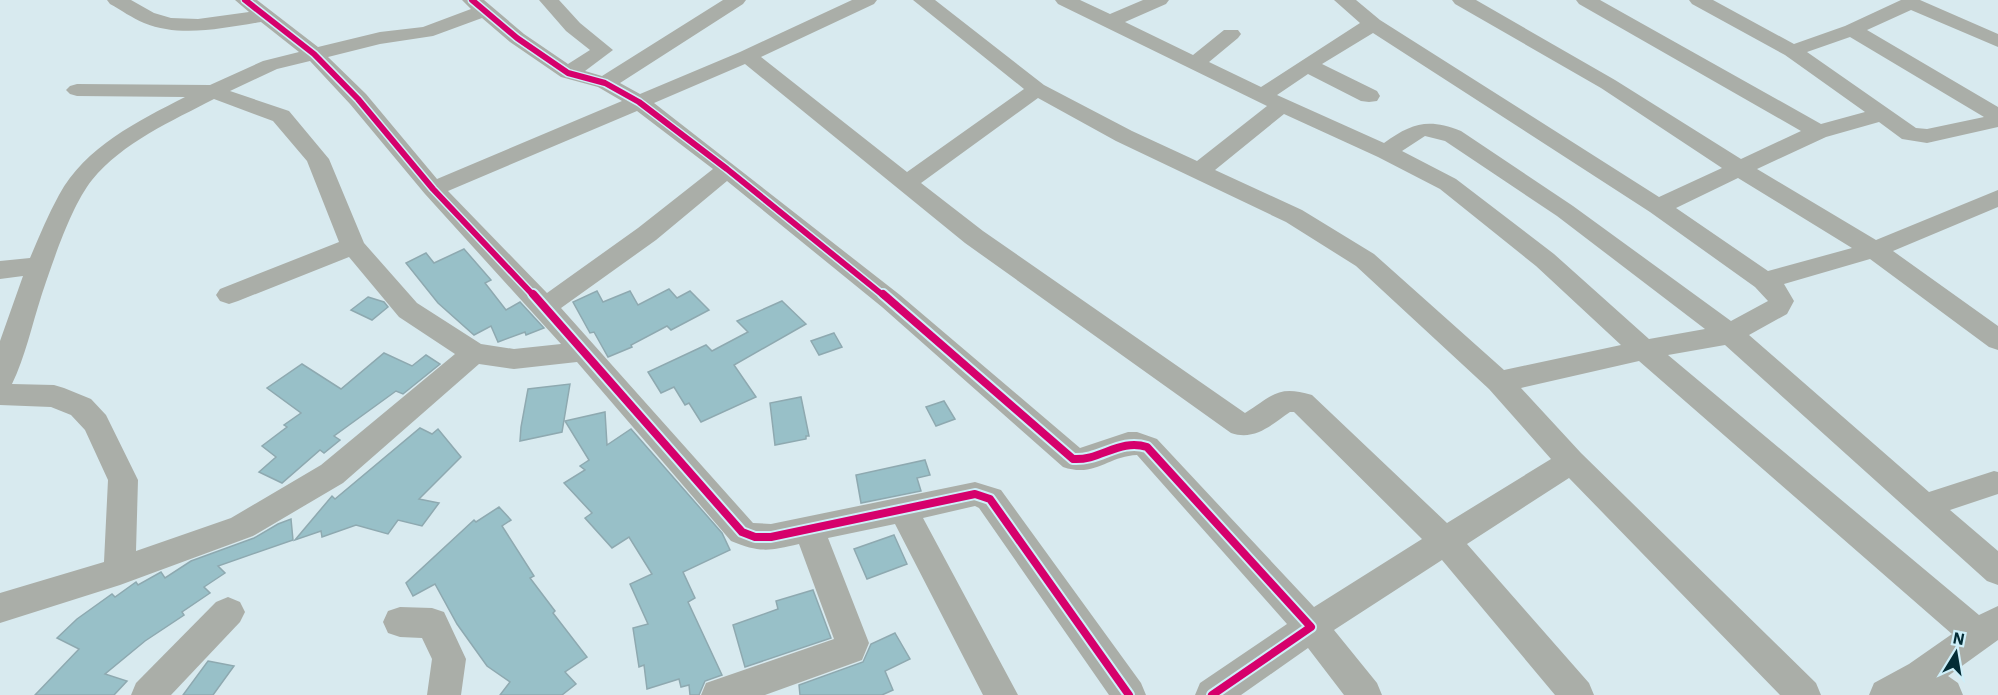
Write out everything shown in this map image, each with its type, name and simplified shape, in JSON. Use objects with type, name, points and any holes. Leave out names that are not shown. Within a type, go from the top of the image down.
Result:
[{"type":"street","points":[[117,0],[146,16],[170,23],[196,24],[264,16]]},
{"type":"street","points":[[245,0],[314,54],[358,99],[433,189],[545,307],[742,532],[755,537],[771,537],[975,494],[990,499],[1129,695]]},
{"type":"street","points":[[549,0],[573,27],[603,50],[568,73]]},
{"type":"street","points":[[605,83],[736,0]]},
{"type":"street","points":[[433,189],[747,56],[867,0]]},
{"type":"street","points":[[924,0],[1037,89],[1124,136],[1294,216],[1365,260],[1499,382],[1571,461],[1804,695]]},
{"type":"street","points":[[1065,0],[1272,101],[1386,152],[1448,184],[1545,260],[1644,350],[1988,628],[1933,685],[1886,695]]},
{"type":"street","points":[[1109,22],[1159,0]]},
{"type":"street","points":[[1344,0],[1373,24],[1658,207],[1764,281],[1778,293],[1781,301],[1778,307],[1730,334],[1644,350],[1499,382]]},
{"type":"street","points":[[1462,0],[1608,84],[1738,168],[1874,250],[1998,340]]},
{"type":"street","points":[[1586,0],[1818,132]]},
{"type":"street","points":[[1699,0],[1792,51],[1910,134],[1927,136],[1998,118]]},
{"type":"street","points":[[1792,51],[1852,30],[1879,9],[1908,4],[1917,4],[1998,41]]},
{"type":"street","points":[[0,381],[39,265],[71,194],[84,175],[102,156],[152,122],[211,91],[270,65],[380,38],[426,32],[478,5],[517,38],[568,73],[605,83],[639,102],[727,169],[891,301],[1073,459],[1088,460],[1129,442],[1138,442],[1147,447],[1311,627],[1365,695]]},
{"type":"street","points":[[1199,171],[1307,65],[1373,24]]},
{"type":"street","points":[[1852,30],[1998,118]]},
{"type":"street","points":[[1195,63],[1231,34]]},
{"type":"street","points":[[747,56],[974,237],[1241,425],[1251,424],[1286,400],[1302,403],[1446,542],[1577,695]]},
{"type":"street","points":[[1307,65],[1369,96]]},
{"type":"street","points":[[906,183],[1037,89]]},
{"type":"street","points":[[76,90],[211,91],[282,116],[318,159],[353,246],[408,310],[474,353],[514,359],[583,351]]},
{"type":"street","points":[[1658,207],[1818,132],[1880,115]]},
{"type":"street","points":[[1386,152],[1417,130],[1440,130],[1453,136],[1565,211],[1730,334],[1998,571]]},
{"type":"street","points":[[545,307],[646,234],[727,169]]},
{"type":"street","points":[[1764,281],[1874,250],[1998,198]]},
{"type":"street","points":[[229,295],[353,246]]},
{"type":"street","points":[[0,270],[39,265]]},
{"type":"street","points":[[0,608],[120,571],[242,527],[332,474],[474,353]]},
{"type":"street","points":[[0,394],[54,396],[81,407],[96,423],[123,480],[120,571]]},
{"type":"street","points":[[1212,695],[1311,627],[1571,461]]},
{"type":"street","points":[[1925,506],[1994,483]]},
{"type":"street","points":[[903,510],[1001,695]]},
{"type":"street","points":[[718,695],[850,649],[852,643],[809,529]]},
{"type":"street","points":[[148,695],[228,612]]},
{"type":"street","points":[[400,622],[432,623],[449,659],[444,695]]},
{"type":"building","points":[[464,249],[491,280],[485,283],[506,310],[520,302],[544,328],[498,342],[491,326],[474,335],[438,303],[406,263],[426,253],[434,263]]},
{"type":"building","points":[[669,289],[677,298],[690,291],[709,310],[671,330],[667,326],[631,345],[632,347],[608,357],[594,332],[590,333],[573,302],[597,291],[603,302],[630,291],[638,305]]},
{"type":"building","points":[[368,297],[384,302],[388,307],[372,320],[351,310]]},
{"type":"building","points":[[782,301],[806,324],[734,365],[756,397],[701,422],[689,403],[685,405],[674,387],[661,393],[648,372],[706,345],[712,351],[748,332],[737,321]]},
{"type":"building","points":[[834,333],[842,347],[819,355],[811,341]]},
{"type":"building","points":[[384,353],[412,366],[426,355],[440,364],[403,394],[396,391],[334,436],[340,440],[324,453],[320,450],[282,483],[259,472],[276,457],[262,446],[287,427],[284,425],[301,413],[267,388],[302,364],[341,389]]},
{"type":"building","points":[[570,384],[562,432],[520,441],[528,389]]},
{"type":"building","points":[[801,397],[809,436],[806,436],[806,439],[775,445],[770,403]]},
{"type":"building","points":[[944,401],[955,419],[936,426],[926,407]]},
{"type":"building","points":[[605,412],[607,445],[631,429],[722,533],[730,550],[683,572],[695,598],[688,602],[722,675],[705,681],[699,695],[690,695],[689,685],[681,687],[679,679],[647,689],[644,665],[639,667],[633,628],[648,624],[630,584],[652,574],[629,537],[612,548],[585,518],[592,513],[564,483],[585,470],[580,466],[589,460],[565,421]]},
{"type":"building","points":[[420,428],[432,434],[438,429],[461,457],[419,499],[439,503],[422,526],[398,520],[388,534],[356,525],[322,537],[321,531],[295,540],[332,496],[335,499]]},
{"type":"building","points":[[925,460],[930,475],[917,478],[921,491],[861,503],[856,475]]},
{"type":"building","points":[[499,507],[511,520],[502,526],[534,576],[530,578],[555,611],[553,613],[587,657],[565,672],[576,684],[562,695],[500,695],[510,682],[487,666],[457,624],[435,584],[413,596],[406,583],[474,520],[476,522]]},
{"type":"building","points":[[291,519],[293,540],[218,566],[225,573],[204,587],[210,593],[182,612],[184,615],[145,641],[105,674],[127,681],[114,695],[35,695],[79,649],[57,638],[77,619],[112,594],[115,597],[136,582],[138,585],[161,572],[165,578],[191,561],[254,538]]},
{"type":"building","points":[[894,535],[907,564],[867,579],[854,549]]},
{"type":"building","points":[[813,590],[831,638],[745,667],[733,625],[778,609],[776,601]]},
{"type":"building","points":[[895,633],[910,659],[885,671],[893,690],[882,695],[800,695],[799,685],[863,662],[871,644]]},
{"type":"building","points":[[208,661],[234,666],[213,695],[183,695]]},
{"type":"cycle path","points":[[245,0],[314,54],[358,99],[433,189],[545,307],[742,532],[755,537],[771,537],[975,494],[990,499],[1129,695]]},
{"type":"cycle path","points":[[472,0],[517,38],[568,73],[605,83],[639,102],[727,169],[891,301],[1073,459],[1092,458],[1128,444],[1147,447],[1311,627],[1212,695]]}]
